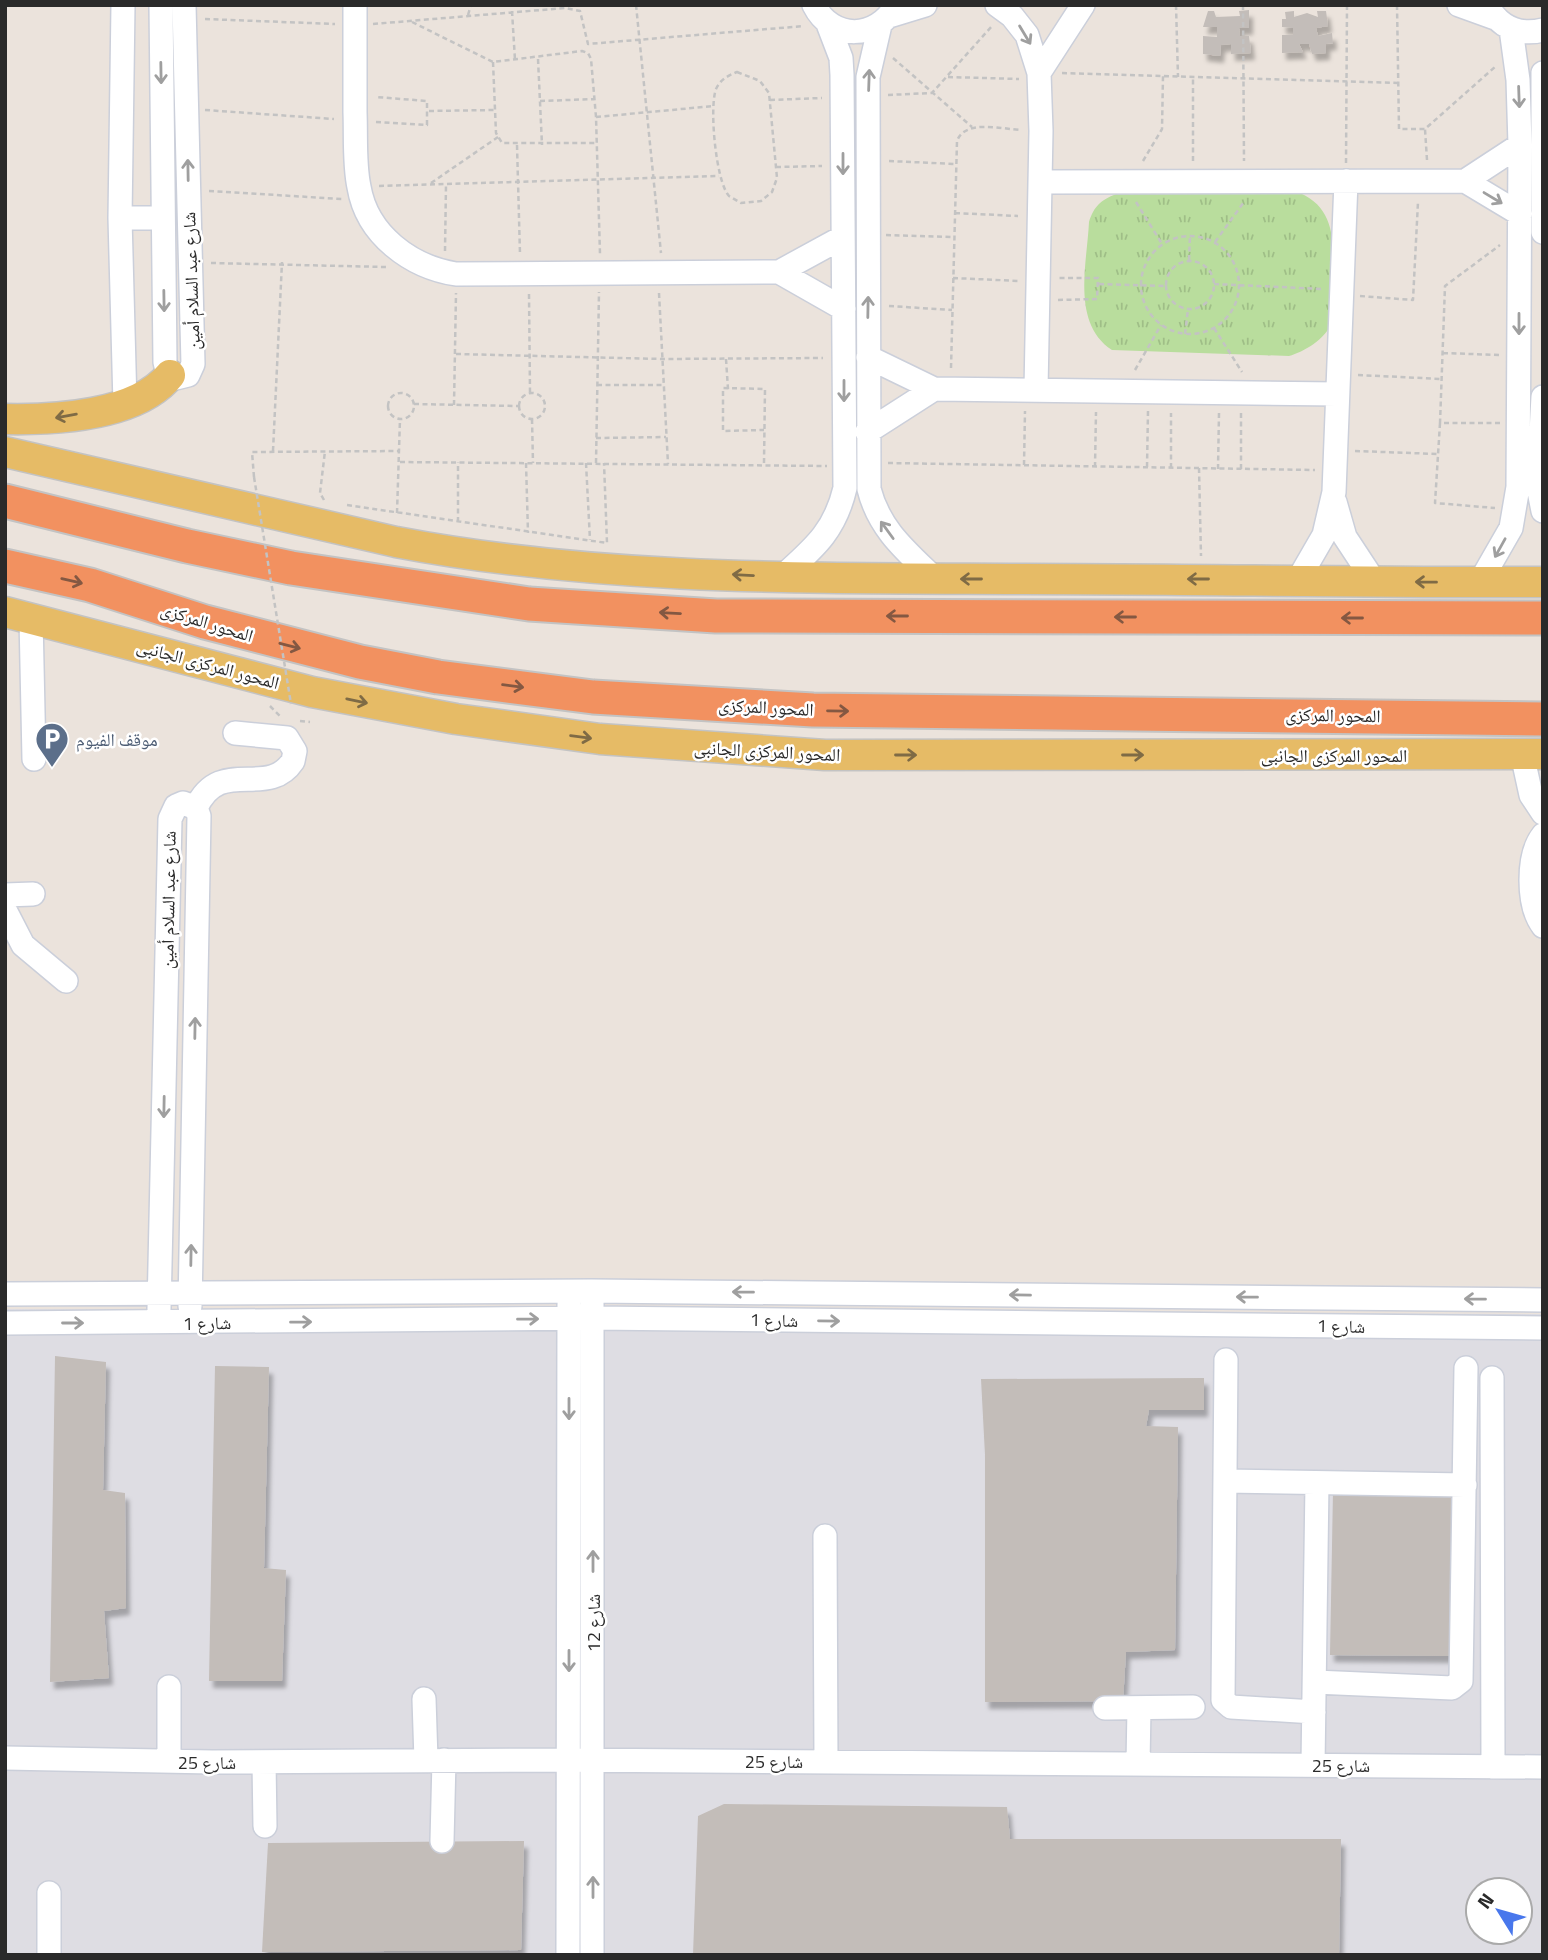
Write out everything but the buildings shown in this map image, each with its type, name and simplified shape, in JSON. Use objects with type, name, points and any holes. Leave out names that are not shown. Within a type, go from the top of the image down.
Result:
[{"type":"highway","points":[[5,501],[187,546],[291,568],[436,592],[542,605],[716,616],[1543,618]]},
{"type":"highway","name":"المحور المركزى","points":[[5,566],[90,585],[218,626],[360,662],[438,677],[593,697],[813,710],[1543,719]]},
{"type":"main road","points":[[5,419],[45,420],[125,404],[146,397],[170,375]]},
{"type":"main road","points":[[5,452],[457,554],[591,567],[783,576],[935,579],[1543,582]]},
{"type":"main road","name":"المحور المركزى الجانبى","points":[[18,615],[353,700],[468,721],[600,739],[825,755],[1532,754]]},
{"type":"street","points":[[123,5],[120,218],[125,404]]},
{"type":"street","name":"شارع عبد السلام أمين","points":[[161,5],[165,367],[170,375],[182,378],[192,370],[193,364],[184,12]]},
{"type":"street","points":[[817,10],[854,33],[925,5]]},
{"type":"street","points":[[1039,76],[1083,5]]},
{"type":"street","points":[[1459,5],[1502,26],[1525,33],[1543,30]]},
{"type":"street","points":[[1001,8],[1027,35],[1039,76],[1040,217],[1031,390]]},
{"type":"street","points":[[817,10],[841,58],[844,358],[855,464],[869,489],[879,519],[898,544],[935,579]]},
{"type":"street","points":[[355,15],[355,121],[360,194],[373,223],[389,243],[409,258],[450,273],[779,272],[843,237]]},
{"type":"street","points":[[783,576],[830,530],[840,510],[845,488],[867,432],[869,95],[885,22]]},
{"type":"street","points":[[1502,26],[1520,145],[1528,226]]},
{"type":"street","points":[[1480,582],[1511,528],[1516,510],[1519,356],[1543,73]]},
{"type":"street","points":[[1040,182],[1465,181],[1520,145]]},
{"type":"street","points":[[1346,181],[1334,471],[1337,515],[1345,537],[1374,581]]},
{"type":"street","points":[[1465,181],[1528,226]]},
{"type":"street","points":[[120,218],[163,218]]},
{"type":"street","points":[[779,272],[844,309]]},
{"type":"street","points":[[868,358],[942,389],[1239,393],[1337,384]]},
{"type":"street","points":[[867,432],[942,389]]},
{"type":"street","points":[[1543,397],[1538,486],[1543,511]]},
{"type":"street","points":[[1298,580],[1324,535],[1334,471]]},
{"type":"street","points":[[18,615],[34,760]]},
{"type":"street","points":[[196,808],[201,797],[216,782],[226,779],[270,779],[293,761],[295,751],[287,738],[235,733]]},
{"type":"street","points":[[1532,754],[1531,795],[1543,813]]},
{"type":"street","name":"شارع عبد السلام أمين","points":[[159,1324],[170,819],[176,806],[190,803],[199,816],[190,1323]]},
{"type":"street","points":[[1543,835],[1536,843],[1532,864],[1534,902],[1543,926]]},
{"type":"street","points":[[5,895],[33,894]]},
{"type":"street","points":[[5,910],[23,945],[66,981]]},
{"type":"street","name":"شارع 12","points":[[568,1955],[569,1291]]},
{"type":"street","name":"شارع 1","points":[[5,1294],[592,1291],[1543,1300]]},
{"type":"street","name":"شارع 12","points":[[592,1291],[592,1955]]},
{"type":"street","name":"شارع 1","points":[[5,1323],[159,1324],[592,1318],[1543,1328]]},
{"type":"street","points":[[1226,1360],[1223,1699],[1231,1707],[1314,1712]]},
{"type":"street","points":[[1315,1682],[1452,1688],[1461,1682],[1466,1368]]},
{"type":"street","points":[[1492,1378],[1493,1766]]},
{"type":"street","points":[[1225,1481],[1465,1485]]},
{"type":"street","points":[[1313,1765],[1317,1483]]},
{"type":"street","points":[[825,1536],[826,1762]]},
{"type":"street","points":[[169,1687],[169,1761]]},
{"type":"street","points":[[424,1699],[435,1760],[442,1841]]},
{"type":"street","points":[[1132,1764],[1124,1708],[1193,1707]]},
{"type":"street","name":"شارع 25","points":[[5,1758],[264,1762],[593,1760],[1543,1767]]},
{"type":"street","points":[[264,1762],[265,1826]]},
{"type":"street","points":[[49,1894],[49,1955]]},
{"type":"path","points":[[468,15],[471,5]]},
{"type":"path","points":[[636,5],[654,179],[668,464]]},
{"type":"path","points":[[1176,5],[1178,77]]},
{"type":"path","points":[[1215,242],[1252,182],[1243,79],[1242,5]]},
{"type":"path","points":[[1346,181],[1347,5]]},
{"type":"path","points":[[1397,5],[1399,130],[1425,129]]},
{"type":"path","points":[[184,12],[355,15],[412,22],[547,6],[565,7],[580,11],[588,44],[640,39],[817,10]]},
{"type":"path","points":[[869,95],[932,93],[1001,8]]},
{"type":"path","points":[[512,11],[515,61]]},
{"type":"path","points":[[412,22],[493,62],[538,59],[582,51],[588,53],[596,117],[600,273],[596,463]]},
{"type":"path","points":[[885,22],[932,93],[972,127]]},
{"type":"path","points":[[1214,284],[1341,292],[1413,300],[1424,181],[1425,129],[1502,26]]},
{"type":"path","points":[[538,59],[542,145]]},
{"type":"path","points":[[493,62],[495,110],[498,137],[502,143],[597,143]]},
{"type":"path","points":[[737,72],[760,81],[769,93],[770,100],[777,178],[772,192],[765,199],[751,204],[741,203],[729,196],[719,176],[714,95],[720,82],[737,72]]},
{"type":"path","points":[[1162,244],[1126,182],[1162,129],[1163,76]]},
{"type":"path","points":[[946,77],[1163,76],[1398,83]]},
{"type":"path","points":[[1193,77],[1193,182]]},
{"type":"path","points":[[186,109],[427,125],[427,101],[355,96]]},
{"type":"path","points":[[770,100],[842,98]]},
{"type":"path","points":[[540,101],[595,99]]},
{"type":"path","points":[[596,117],[714,106]]},
{"type":"path","points":[[428,111],[495,110]]},
{"type":"path","points":[[942,389],[953,310],[959,134],[972,127],[1041,131]]},
{"type":"path","points":[[429,185],[498,137]]},
{"type":"path","points":[[517,145],[530,392]]},
{"type":"path","points":[[870,160],[956,164]]},
{"type":"path","points":[[776,167],[843,165]]},
{"type":"path","points":[[188,190],[360,194],[446,184],[719,176]]},
{"type":"path","points":[[446,184],[456,354],[454,405]]},
{"type":"path","points":[[955,214],[1040,217]]},
{"type":"path","points":[[1516,510],[1435,503],[1445,286],[1528,226]]},
{"type":"path","points":[[869,235],[954,237]]},
{"type":"path","points":[[1189,260],[1190,235]]},
{"type":"path","points":[[1190,235],[1215,242],[1233,261],[1239,286],[1232,310],[1214,328],[1185,334],[1161,325],[1146,308],[1140,286],[1146,262],[1162,244],[1190,235]]},
{"type":"path","points":[[1165,286],[1175,266],[1189,260],[1203,264],[1214,284]]},
{"type":"path","points":[[272,451],[282,262]]},
{"type":"path","points":[[190,263],[282,262],[391,267]]},
{"type":"path","points":[[953,278],[1038,287],[1097,299],[1098,278],[1038,287]]},
{"type":"path","points":[[1098,284],[1165,286]]},
{"type":"path","points":[[1165,286],[1175,304],[1188,309],[1206,303],[1214,284]]},
{"type":"path","points":[[868,305],[953,310]]},
{"type":"path","points":[[1185,334],[1188,309]]},
{"type":"path","points":[[1122,391],[1161,325]]},
{"type":"path","points":[[1214,328],[1239,393],[1241,469]]},
{"type":"path","points":[[1443,353],[1519,356]]},
{"type":"path","points":[[456,354],[597,355],[662,359],[844,358]]},
{"type":"path","points":[[726,359],[728,389]]},
{"type":"path","points":[[1337,384],[1441,379]]},
{"type":"path","points":[[597,385],[664,385]]},
{"type":"path","points":[[764,430],[723,431],[723,388],[765,390],[764,465]]},
{"type":"path","points":[[1024,466],[1031,390]]},
{"type":"path","points":[[1096,467],[1097,391]]},
{"type":"path","points":[[1147,467],[1148,391]]},
{"type":"path","points":[[530,392],[540,395],[545,404],[542,414],[532,419],[520,413],[519,406],[522,397],[530,392]]},
{"type":"path","points":[[1171,392],[1171,468]]},
{"type":"path","points":[[397,513],[400,419],[388,408],[392,397],[402,393],[414,404]]},
{"type":"path","points":[[1218,469],[1239,393]]},
{"type":"path","points":[[414,404],[519,406]]},
{"type":"path","points":[[400,419],[410,414],[414,404]]},
{"type":"path","points":[[532,419],[533,463]]},
{"type":"path","points":[[1440,423],[1519,424]]},
{"type":"path","points":[[597,438],[666,437]]},
{"type":"path","points":[[325,451],[320,494],[326,502]]},
{"type":"path","points":[[291,704],[252,452],[400,451]]},
{"type":"path","points":[[400,462],[855,464],[1334,471],[1438,454]]},
{"type":"path","points":[[458,462],[458,523]]},
{"type":"path","points":[[526,463],[528,533]]},
{"type":"path","points":[[586,463],[590,541]]},
{"type":"path","points":[[338,504],[607,543],[604,463]]},
{"type":"path","points":[[1199,468],[1202,579]]},
{"type":"shaded area","points":[[5,1309],[1543,1314],[1543,1955],[5,1955]]},
{"type":"green space","points":[[1300,193],[1313,200],[1322,210],[1328,220],[1333,245],[1332,320],[1328,330],[1313,344],[1289,356],[1112,350],[1099,338],[1091,325],[1084,292],[1089,222],[1102,201],[1116,194]]},
{"type":"place","name":"موقف الفيوم","points":[[52,769]]}]
